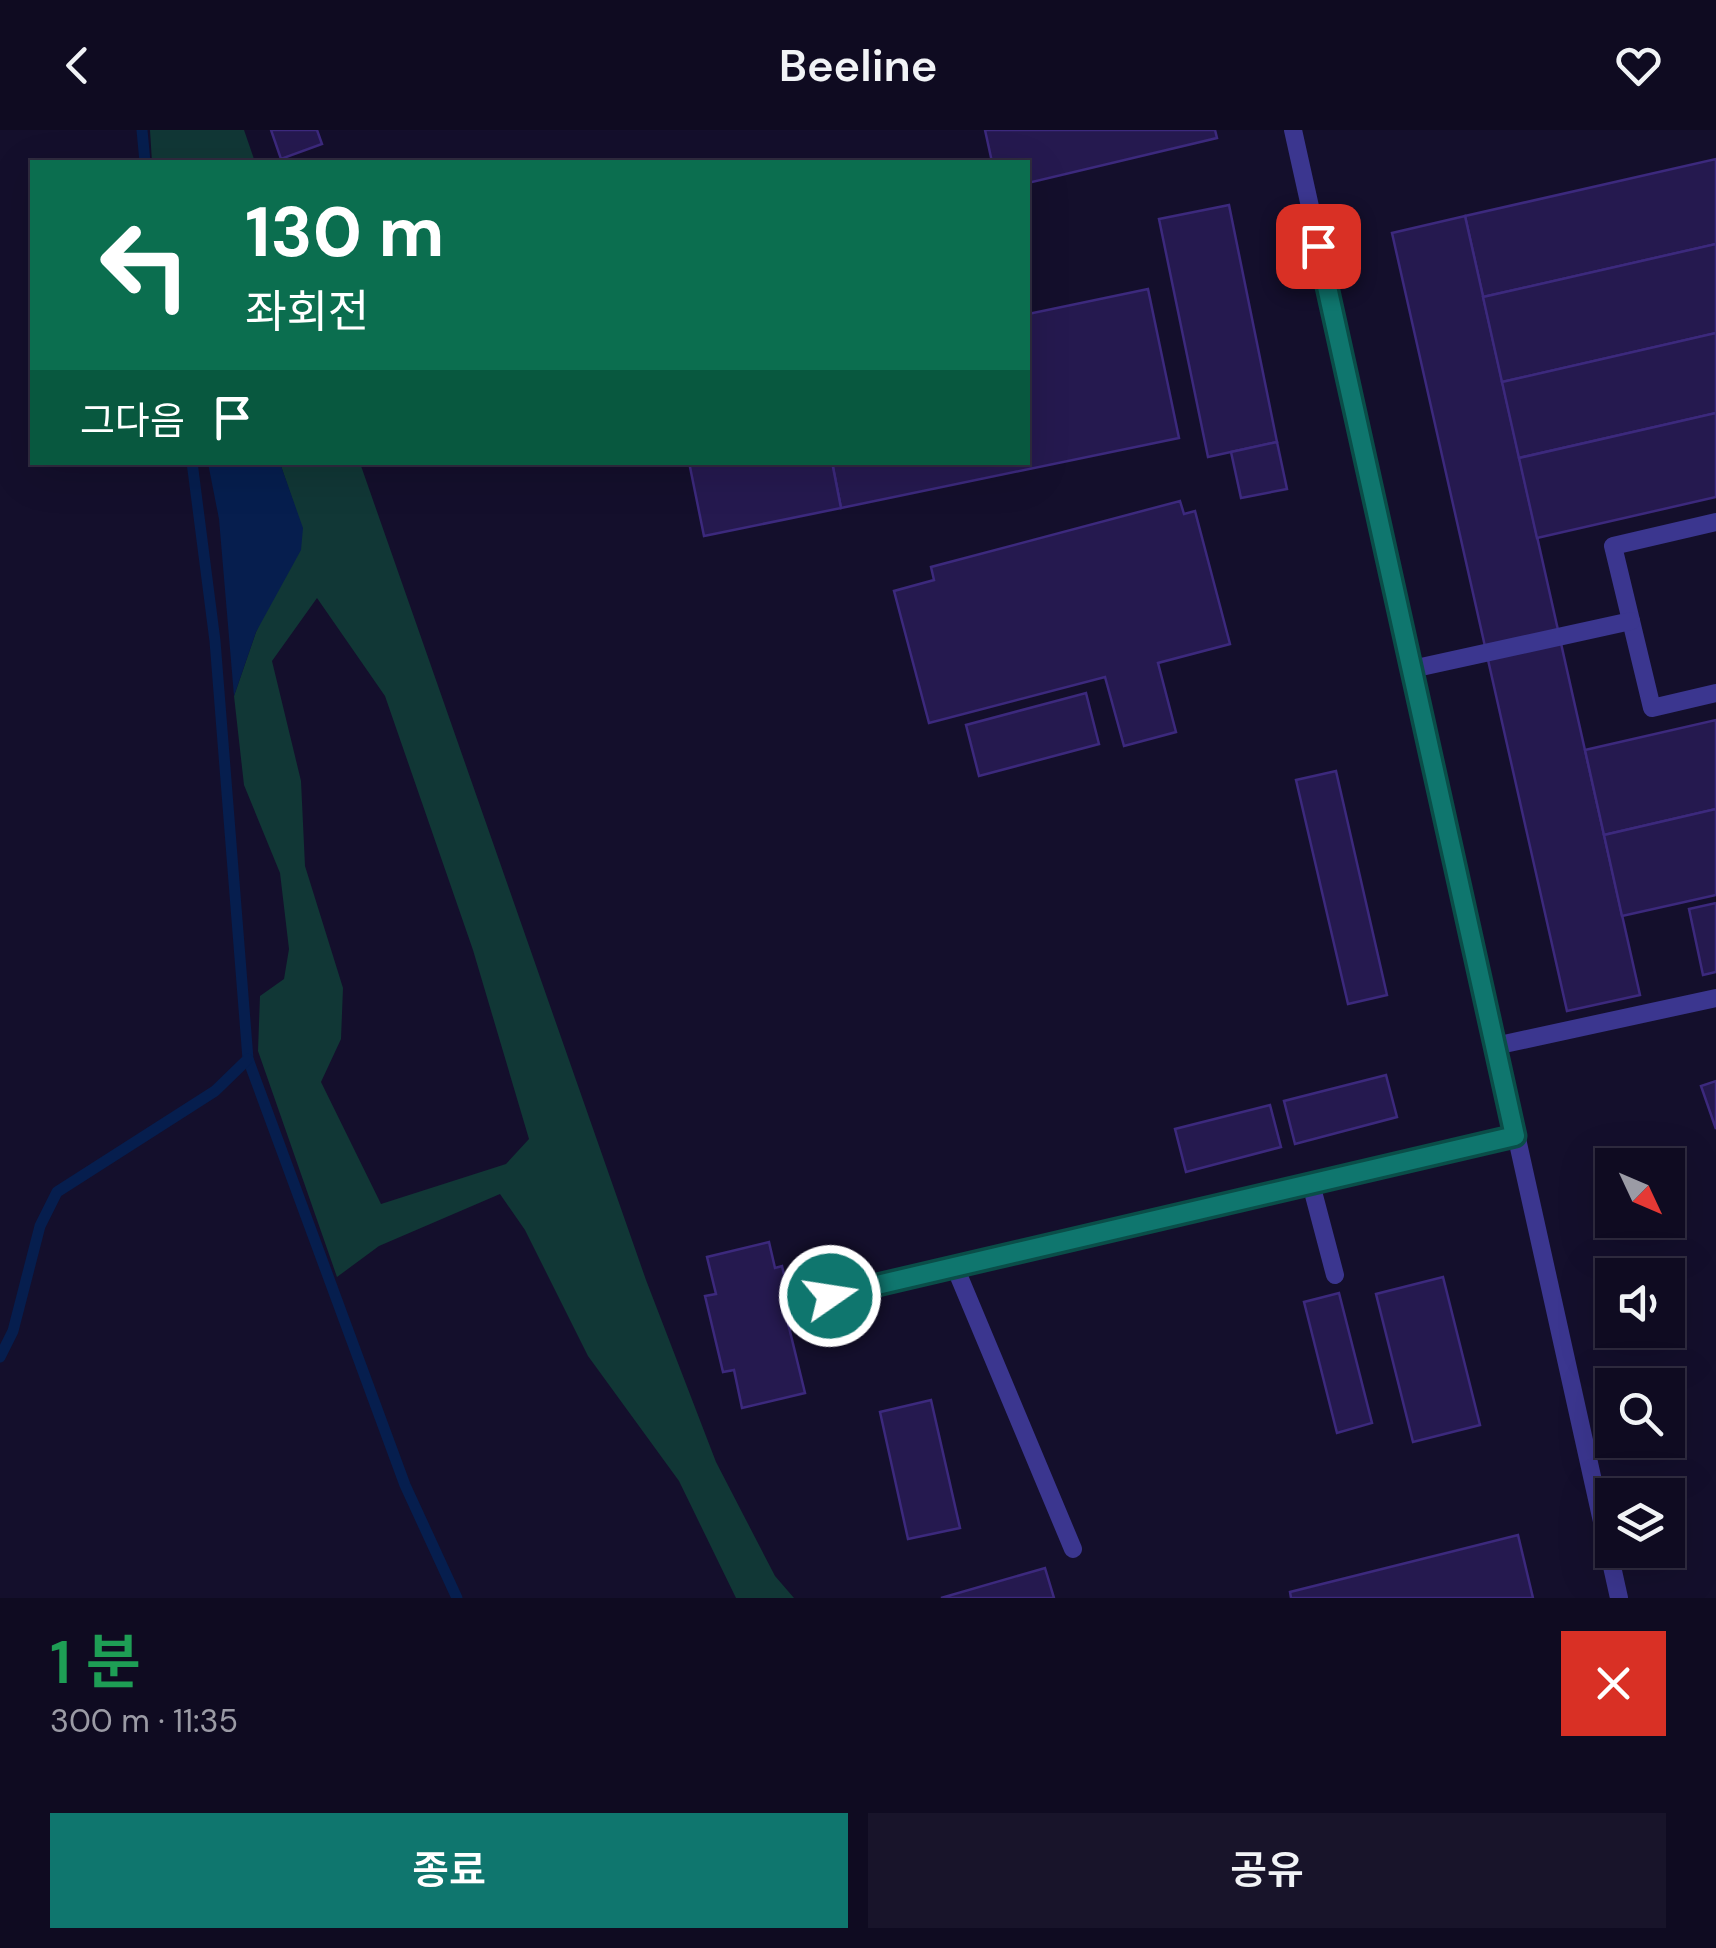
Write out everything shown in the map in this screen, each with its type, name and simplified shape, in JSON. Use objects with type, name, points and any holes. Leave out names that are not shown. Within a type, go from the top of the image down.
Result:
[{"type":"lane","points":[[1293,130],[1620,1598]]},
{"type":"lane","points":[[1716,522],[1613,546],[1652,708],[1716,694]]},
{"type":"lane","points":[[1412,669],[1630,621]]},
{"type":"lane","points":[[1496,1046],[1716,998]]},
{"type":"lane","points":[[830,1296],[1515,1136]]},
{"type":"lane","points":[[1311,1184],[1335,1275]]},
{"type":"lane","points":[[955,1267],[1073,1549]]},
{"type":"green space","points":[[150,130],[244,130],[254,160],[152,160]]},
{"type":"green space","points":[[281,465],[361,465],[646,1280],[716,1462],[775,1576],[794,1598],[736,1598],[679,1481],[588,1356],[525,1230],[500,1194],[379,1246],[337,1277],[258,1051],[260,996],[284,979],[289,949],[280,873],[244,785],[234,696],[256,632],[302,528]],"holes":[[[317,598],[385,696],[473,950],[529,1139],[506,1164],[381,1204],[321,1082],[341,1039],[343,988],[305,866],[301,781],[272,661]]]},
{"type":"water","points":[[208,465],[281,465],[303,528],[301,550],[256,632],[234,696],[219,519]]},
{"type":"building","points":[[271,130],[317,130],[322,144],[281,159]]},
{"type":"building","points":[[985,130],[1215,130],[1217,138],[1030,183],[1030,160],[992,160]]},
{"type":"building","points":[[1716,159],[1716,244],[1483,297],[1465,216]]},
{"type":"building","points":[[1229,205],[1277,442],[1208,457],[1159,219]]},
{"type":"building","points":[[1465,216],[1640,995],[1567,1011],[1392,233]]},
{"type":"building","points":[[1716,244],[1716,333],[1502,382],[1483,297]]},
{"type":"building","points":[[1148,289],[1179,438],[841,508],[833,465],[1030,465],[1030,314]]},
{"type":"building","points":[[1716,333],[1716,413],[1519,458],[1502,382]]},
{"type":"building","points":[[1716,413],[1716,497],[1537,538],[1519,458]]},
{"type":"building","points":[[1277,442],[1287,489],[1241,498],[1231,452]]},
{"type":"building","points":[[690,465],[833,465],[841,508],[704,536]]},
{"type":"building","points":[[1180,501],[1184,514],[1195,511],[1230,644],[1158,663],[1176,732],[1124,746],[1105,677],[929,723],[894,591],[934,580],[931,567]]},
{"type":"building","points":[[1086,693],[1099,744],[979,776],[966,725]]},
{"type":"building","points":[[1716,720],[1716,809],[1604,835],[1585,750]]},
{"type":"building","points":[[1336,771],[1387,995],[1348,1004],[1296,780]]},
{"type":"building","points":[[1716,809],[1716,895],[1622,916],[1604,835]]},
{"type":"building","points":[[1716,903],[1716,972],[1703,975],[1689,909]]},
{"type":"building","points":[[1386,1075],[1397,1117],[1295,1144],[1284,1101]]},
{"type":"building","points":[[1716,1081],[1716,1129],[1701,1086]]},
{"type":"building","points":[[1270,1105],[1281,1147],[1186,1172],[1175,1129]]},
{"type":"building","points":[[769,1242],[775,1268],[782,1266],[794,1317],[787,1319],[805,1393],[742,1408],[734,1370],[723,1372],[705,1296],[716,1294],[707,1257]]},
{"type":"building","points":[[1443,1277],[1480,1425],[1413,1442],[1376,1294]]},
{"type":"building","points":[[1339,1293],[1372,1423],[1337,1433],[1304,1302]]},
{"type":"building","points":[[931,1400],[960,1528],[908,1539],[880,1412]]},
{"type":"building","points":[[1518,1535],[1533,1598],[1291,1598],[1290,1592]]},
{"type":"building","points":[[1045,1568],[1054,1598],[941,1598]]},
{"type":"waterway","points":[[142,130],[145,160]]},
{"type":"waterway","points":[[192,465],[215,641],[248,1059],[405,1485],[457,1598]]},
{"type":"waterway","points":[[0,1357],[13,1331],[40,1226],[57,1192],[215,1091],[248,1059]]},
{"type":"route","points":[[830,1296],[1515,1136],[1318,246]]}]
